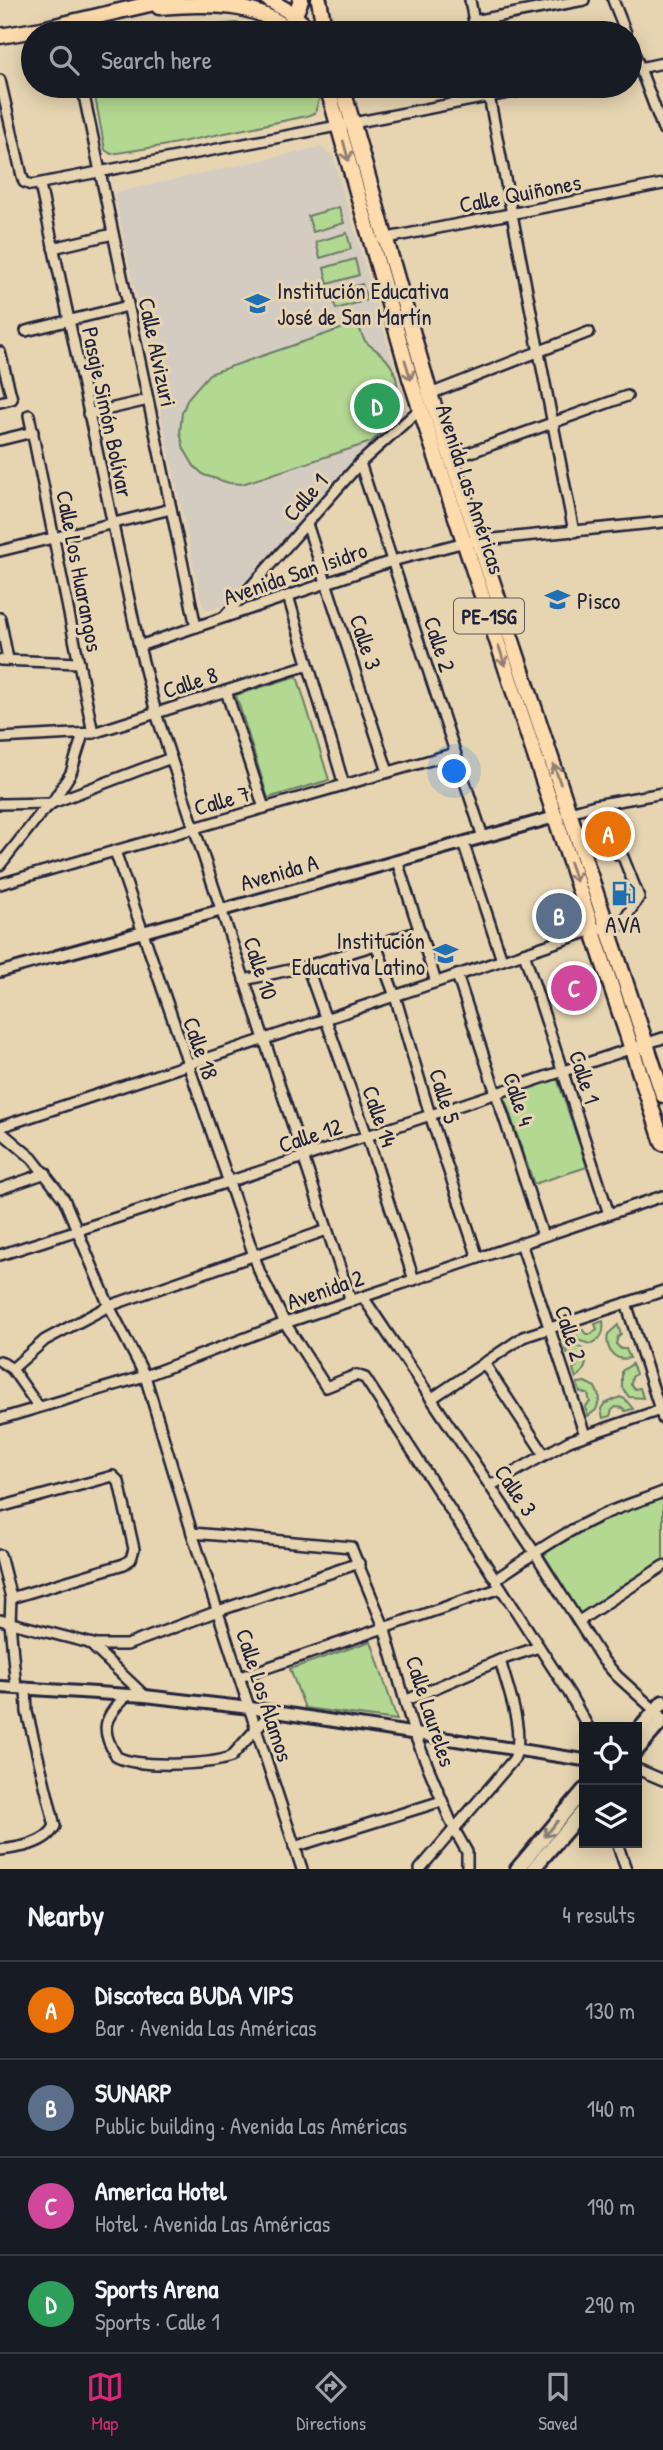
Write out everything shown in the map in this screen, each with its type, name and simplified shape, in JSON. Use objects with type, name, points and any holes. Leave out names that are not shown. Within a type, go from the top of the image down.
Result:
[{"type":"main road","points":[[94,21],[167,0]]},
{"type":"main road","points":[[269,0],[288,21]]},
{"type":"main road","points":[[294,21],[302,0]]},
{"type":"main road","points":[[319,0],[323,21]]},
{"type":"main road","points":[[140,8],[213,3],[235,5],[280,21]]},
{"type":"main road","points":[[0,36],[21,34]]},
{"type":"main road","name":"Avenida Las Américas","points":[[333,98],[346,126]]},
{"type":"main road","name":"Avenida Las Américas","points":[[343,98],[346,126],[420,408],[472,542],[613,966],[639,1046],[663,1143]]},
{"type":"main road","name":"Avenida Las Américas","points":[[377,240],[452,459],[472,542]]},
{"type":"main road","name":"Avenida Las Américas","points":[[562,814],[575,831],[600,928]]},
{"type":"main road","name":"Avenida Las Américas","points":[[639,1046],[663,1094]]},
{"type":"main road","points":[[642,1728],[661,1713]]},
{"type":"main road","points":[[642,1742],[661,1713]]},
{"type":"main road","points":[[517,1869],[579,1796]]},
{"type":"main road","points":[[533,1869],[579,1816]]},
{"type":"street","points":[[470,0],[474,21],[584,0]]},
{"type":"street","points":[[613,0],[621,21]]},
{"type":"street","points":[[642,68],[663,64]]},
{"type":"street","points":[[0,80],[22,176],[27,185],[40,185],[479,98]]},
{"type":"street","points":[[642,84],[663,129]]},
{"type":"street","name":"Calle Alvizuri","points":[[85,98],[196,627]]},
{"type":"street","points":[[489,98],[574,532]]},
{"type":"street","name":"Calle Quiñones","points":[[377,240],[663,184]]},
{"type":"street","name":"Pasaje Simón Bolívar","points":[[40,185],[139,646]]},
{"type":"street","points":[[52,248],[113,234]]},
{"type":"street","points":[[26,331],[128,306]]},
{"type":"street","points":[[430,394],[589,332]]},
{"type":"street","points":[[0,352],[12,399],[0,402]]},
{"type":"street","points":[[452,459],[627,396]]},
{"type":"street","points":[[88,414],[148,400]]},
{"type":"street","name":"Calle 1","points":[[224,618],[360,463],[420,408]]},
{"type":"street","name":"Calle Los Huarangos","points":[[29,415],[79,663],[88,734]]},
{"type":"street","points":[[0,440],[33,432]]},
{"type":"street","name":"Calle 2","points":[[360,463],[483,836]]},
{"type":"street","points":[[0,551],[171,509]]},
{"type":"street","name":"Avenida San Isidro","points":[[139,646],[392,561],[472,542],[663,522]]},
{"type":"street","name":"Calle 3","points":[[307,524],[388,772]]},
{"type":"street","points":[[288,596],[344,785]]},
{"type":"street","points":[[0,618],[4,659],[79,663]]},
{"type":"street","name":"Calle 10","points":[[139,646],[156,713],[351,1301]]},
{"type":"street","name":"Calle 8","points":[[0,738],[88,734],[308,665]]},
{"type":"street","points":[[226,691],[264,808]]},
{"type":"street","points":[[0,865],[52,803],[71,773],[88,734]]},
{"type":"street","name":"Calle 7","points":[[0,884],[456,753]]},
{"type":"street","points":[[0,804],[52,803],[171,758]]},
{"type":"street","points":[[562,814],[663,793]]},
{"type":"street","name":"Avenida A","points":[[0,972],[562,814]]},
{"type":"street","points":[[0,1129],[186,1063],[600,928],[621,925],[638,899],[638,894],[620,853],[575,831]]},
{"type":"street","points":[[463,842],[502,960]]},
{"type":"street","name":"Calle 18","points":[[115,851],[254,1256],[285,1323],[326,1387],[356,1375],[365,1378],[499,1583]]},
{"type":"street","points":[[397,860],[436,982]]},
{"type":"street","points":[[244,980],[307,966],[420,931]]},
{"type":"street","name":"Calle 5","points":[[376,945],[395,996],[430,1115],[478,1258]]},
{"type":"street","name":"Calle 1","points":[[524,953],[609,1214]]},
{"type":"street","name":"Calle 14","points":[[307,966],[414,1280]]},
{"type":"street","name":"Calle 4","points":[[457,975],[543,1236]]},
{"type":"street","points":[[639,1046],[663,1038]]},
{"type":"street","name":"Calle 12","points":[[0,1255],[639,1046]]},
{"type":"street","name":"Calle Los Álamos","points":[[0,1129],[46,1173],[64,1199],[109,1306],[145,1376],[192,1533],[302,1869]]},
{"type":"street","points":[[0,1189],[46,1173]]},
{"type":"street","name":"Avenida 2","points":[[0,1419],[145,1376],[285,1323],[663,1196]]},
{"type":"street","points":[[12,1369],[45,1340],[109,1306],[327,1230]]},
{"type":"street","name":"Calle 2","points":[[521,1243],[585,1435]]},
{"type":"street","points":[[431,1399],[523,1337],[663,1291]]},
{"type":"street","name":"Calle 3","points":[[363,1297],[609,1668],[661,1713]]},
{"type":"street","points":[[490,1486],[544,1454],[585,1435],[662,1413],[626,1303]]},
{"type":"street","points":[[0,1361],[12,1369],[38,1406]]},
{"type":"street","points":[[484,1363],[544,1454]]},
{"type":"street","points":[[0,1507],[113,1476],[119,1482],[134,1549],[131,1559],[124,1564],[11,1598]]},
{"type":"street","points":[[240,1677],[384,1627],[499,1583],[534,1553],[603,1514],[663,1492]]},
{"type":"street","points":[[0,1620],[88,1643],[127,1645],[359,1563],[351,1547],[192,1533]]},
{"type":"street","points":[[0,1555],[11,1598],[10,1623],[21,1688],[55,1826],[49,1834],[34,1842],[15,1849],[0,1850]]},
{"type":"street","name":"Calle Laureles","points":[[359,1563],[384,1627],[407,1700],[414,1733],[454,1829],[467,1853],[467,1869]]},
{"type":"street","points":[[579,1621],[663,1566]]},
{"type":"street","points":[[499,1583],[585,1722]]},
{"type":"street","points":[[0,1610],[10,1623]]},
{"type":"street","points":[[88,1643],[145,1696]]},
{"type":"street","points":[[407,1700],[499,1660],[540,1647]]},
{"type":"street","points":[[420,1869],[514,1759],[518,1750],[516,1718],[499,1660]]},
{"type":"street","points":[[0,1687],[145,1696],[250,1708],[579,1761]]},
{"type":"street","points":[[127,1695],[107,1716],[106,1724],[112,1749],[117,1757],[124,1761],[168,1764],[231,1757],[272,1711]]},
{"type":"street","points":[[642,1771],[663,1780]]},
{"type":"street","points":[[294,1847],[442,1801]]},
{"type":"street","points":[[619,1848],[626,1869]]},
{"type":"shaded area","name":"Institución Educativa José de San Martín","points":[[320,147],[333,156],[408,414],[358,457],[228,603],[207,611],[202,605],[114,193]]},
{"type":"green space","points":[[95,98],[319,98],[315,113],[307,116],[162,146],[111,154],[105,150]]},
{"type":"green space","points":[[339,207],[344,223],[313,232],[308,216]]},
{"type":"green space","points":[[347,233],[351,249],[320,258],[316,242]]},
{"type":"green space","points":[[355,259],[359,275],[328,284],[324,268]]},
{"type":"green space","points":[[362,284],[367,300],[336,309],[331,293]]},
{"type":"green space","points":[[358,323],[365,341],[383,356],[396,377],[393,413],[380,434],[371,442],[242,484],[204,475],[194,466],[184,449],[180,432],[182,413],[188,398],[209,374]]},
{"type":"green space","points":[[297,676],[329,780],[268,798],[236,695]]},
{"type":"green space","points":[[557,1078],[587,1167],[534,1184],[504,1097]]},
{"type":"green space","points":[[603,1321],[601,1336],[590,1344],[580,1341],[574,1332],[582,1329],[586,1334],[591,1334],[597,1329],[595,1324]]},
{"type":"green space","points":[[618,1325],[621,1335],[616,1344],[621,1349],[626,1349],[630,1358],[619,1358],[609,1349],[608,1334]]},
{"type":"green space","points":[[564,1344],[581,1347],[585,1356],[585,1367],[576,1378],[573,1369],[578,1360],[573,1353],[567,1353]]},
{"type":"green space","points":[[632,1364],[636,1374],[632,1377],[631,1385],[635,1389],[640,1388],[643,1398],[629,1397],[622,1387],[622,1371]]},
{"type":"green space","points":[[585,1382],[595,1387],[600,1398],[596,1410],[588,1416],[585,1407],[590,1402],[588,1394],[580,1392],[577,1383]]},
{"type":"green space","points":[[620,1397],[633,1409],[625,1411],[616,1407],[610,1416],[603,1418],[601,1409],[604,1404]]},
{"type":"green space","points":[[663,1497],[663,1562],[581,1615],[543,1553],[607,1517]]},
{"type":"green space","points":[[371,1641],[397,1720],[305,1708],[290,1669]]},
{"type":"place","name":"Institución Educativa José de San Martín","points":[[257,303]]},
{"type":"place","name":"Sports Arena","points":[[377,406]]},
{"type":"place","name":"Pisco","points":[[557,600]]},
{"type":"place","name":"Discoteca BUDA VIPS","points":[[608,834]]},
{"type":"place","name":"AVA","points":[[623,894]]},
{"type":"place","name":"SUNARP","points":[[559,916]]},
{"type":"place","name":"Institución Educativa Latino","points":[[445,953]]},
{"type":"place","name":"America Hotel","points":[[574,988]]}]
